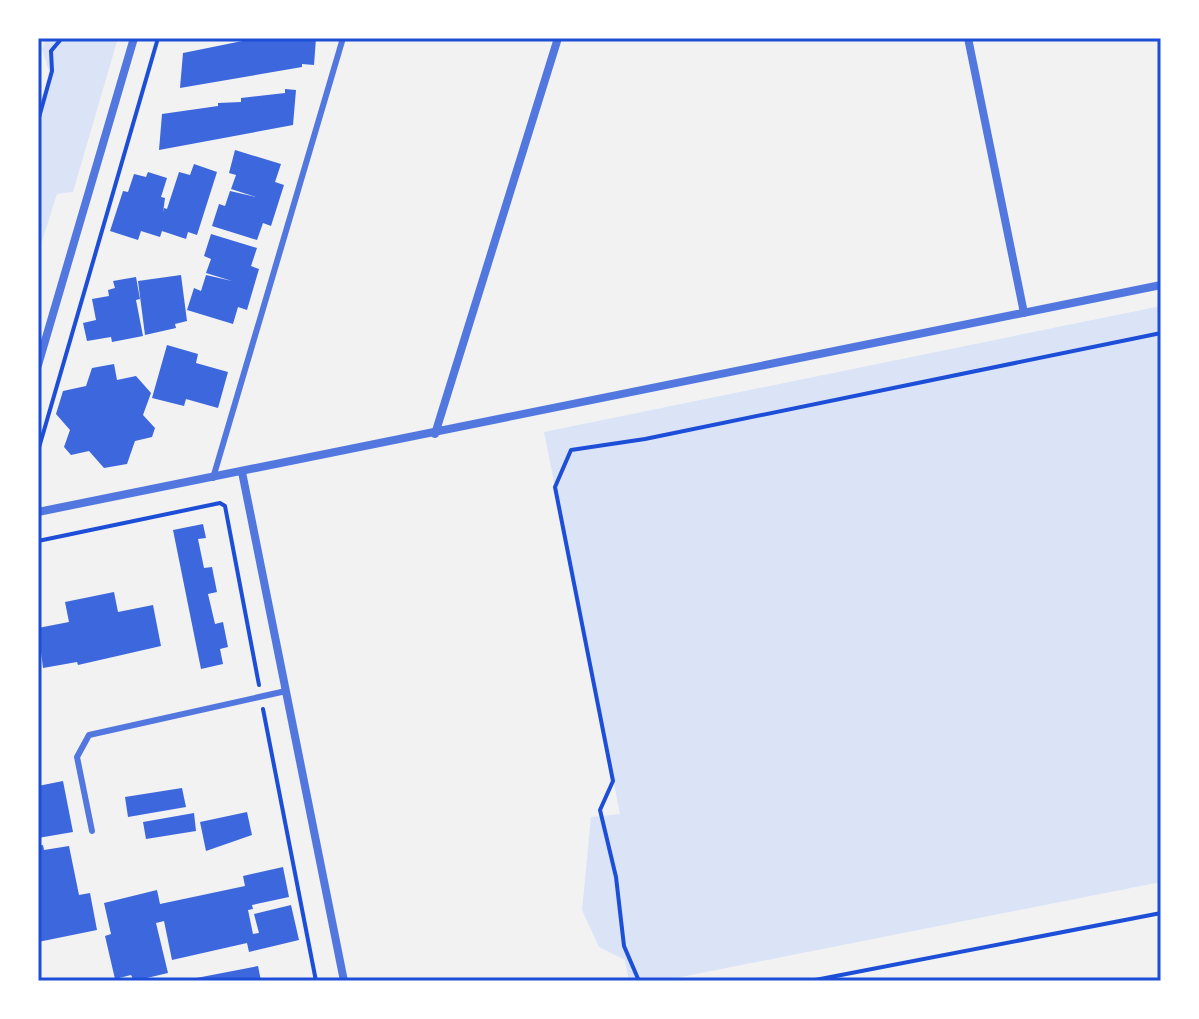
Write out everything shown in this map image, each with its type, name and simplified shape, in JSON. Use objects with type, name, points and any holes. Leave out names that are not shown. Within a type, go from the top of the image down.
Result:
[{"type":"street","points":[[38,365],[134,38]]},
{"type":"street","points":[[435,434],[558,38]]},
{"type":"street","points":[[968,38],[1024,313]]},
{"type":"street","points":[[38,512],[1161,285]]},
{"type":"street","points":[[242,472],[344,981]]},
{"type":"lane","points":[[213,478],[343,38]]},
{"type":"lane","points":[[92,831],[77,757],[89,735],[286,691]]},
{"type":"path","points":[[38,121],[52,71],[51,51],[62,38]]},
{"type":"path","points":[[38,451],[158,38]]},
{"type":"path","points":[[639,981],[624,946],[616,877],[600,810],[613,781],[555,487],[571,450],[645,439],[1161,333]]},
{"type":"path","points":[[38,541],[220,503],[225,506],[316,981]]},
{"type":"path","points":[[810,981],[1161,913]]},
{"type":"shaded area","points":[[46,38],[118,38],[73,192],[57,194],[38,254],[38,110],[49,72],[42,49]]},
{"type":"shaded area","points":[[1161,306],[1161,882],[661,981],[629,981],[625,960],[599,947],[582,910],[591,817],[620,814],[544,432]]},
{"type":"building","points":[[257,38],[316,38],[314,65],[302,64],[302,67],[180,88],[183,53]]},
{"type":"building","points":[[285,89],[296,90],[293,125],[159,150],[162,114],[218,106],[218,103],[241,102],[241,98],[285,93]]},
{"type":"building","points":[[235,150],[281,164],[275,182],[284,185],[271,226],[263,223],[257,240],[212,226],[219,204],[225,206],[230,191],[256,197],[231,189],[236,175],[229,173]]},
{"type":"building","points":[[194,164],[217,172],[197,235],[188,232],[186,239],[162,231],[160,237],[141,231],[138,240],[110,231],[123,191],[128,192],[134,174],[146,177],[148,172],[167,178],[161,197],[165,198],[163,213],[179,172],[190,175]]},
{"type":"building","points":[[211,234],[257,248],[251,266],[259,269],[247,310],[238,307],[233,324],[187,310],[194,288],[201,291],[206,275],[232,281],[206,273],[211,259],[204,256]]},
{"type":"building","points":[[181,275],[187,321],[175,324],[176,328],[145,335],[138,281]]},
{"type":"building","points":[[136,277],[140,299],[136,300],[143,336],[112,342],[111,337],[87,341],[83,323],[96,320],[92,299],[109,296],[108,290],[115,288],[113,281]]},
{"type":"building","points":[[167,345],[198,354],[196,363],[228,372],[218,408],[186,399],[184,406],[152,398]]},
{"type":"building","points":[[114,364],[117,380],[136,376],[151,393],[143,415],[155,428],[152,437],[135,441],[127,464],[104,468],[89,451],[71,455],[64,447],[70,430],[56,414],[63,391],[86,386],[92,368]]},
{"type":"building","points":[[203,524],[206,538],[198,539],[204,568],[212,567],[217,592],[208,594],[215,624],[223,622],[228,647],[220,649],[223,664],[201,669],[173,530]]},
{"type":"building","points":[[114,592],[118,612],[153,605],[161,646],[78,665],[77,662],[43,668],[38,628],[69,622],[65,602]]},
{"type":"building","points":[[63,781],[73,832],[38,838],[38,786]]},
{"type":"building","points":[[182,788],[186,807],[128,817],[125,797]]},
{"type":"building","points":[[247,812],[252,835],[206,851],[200,822]]},
{"type":"building","points":[[194,813],[196,831],[146,839],[143,822]]},
{"type":"building","points":[[43,845],[44,850],[69,846],[79,895],[90,893],[97,930],[38,942],[38,846]]},
{"type":"building","points":[[283,867],[289,897],[252,905],[253,909],[248,910],[253,934],[259,933],[254,914],[291,905],[299,940],[249,952],[247,943],[172,960],[164,921],[156,923],[168,973],[134,981],[131,975],[115,979],[105,936],[111,934],[104,903],[157,890],[160,904],[245,886],[243,876]]},
{"type":"building","points":[[258,966],[261,981],[186,981],[186,980]]}]
